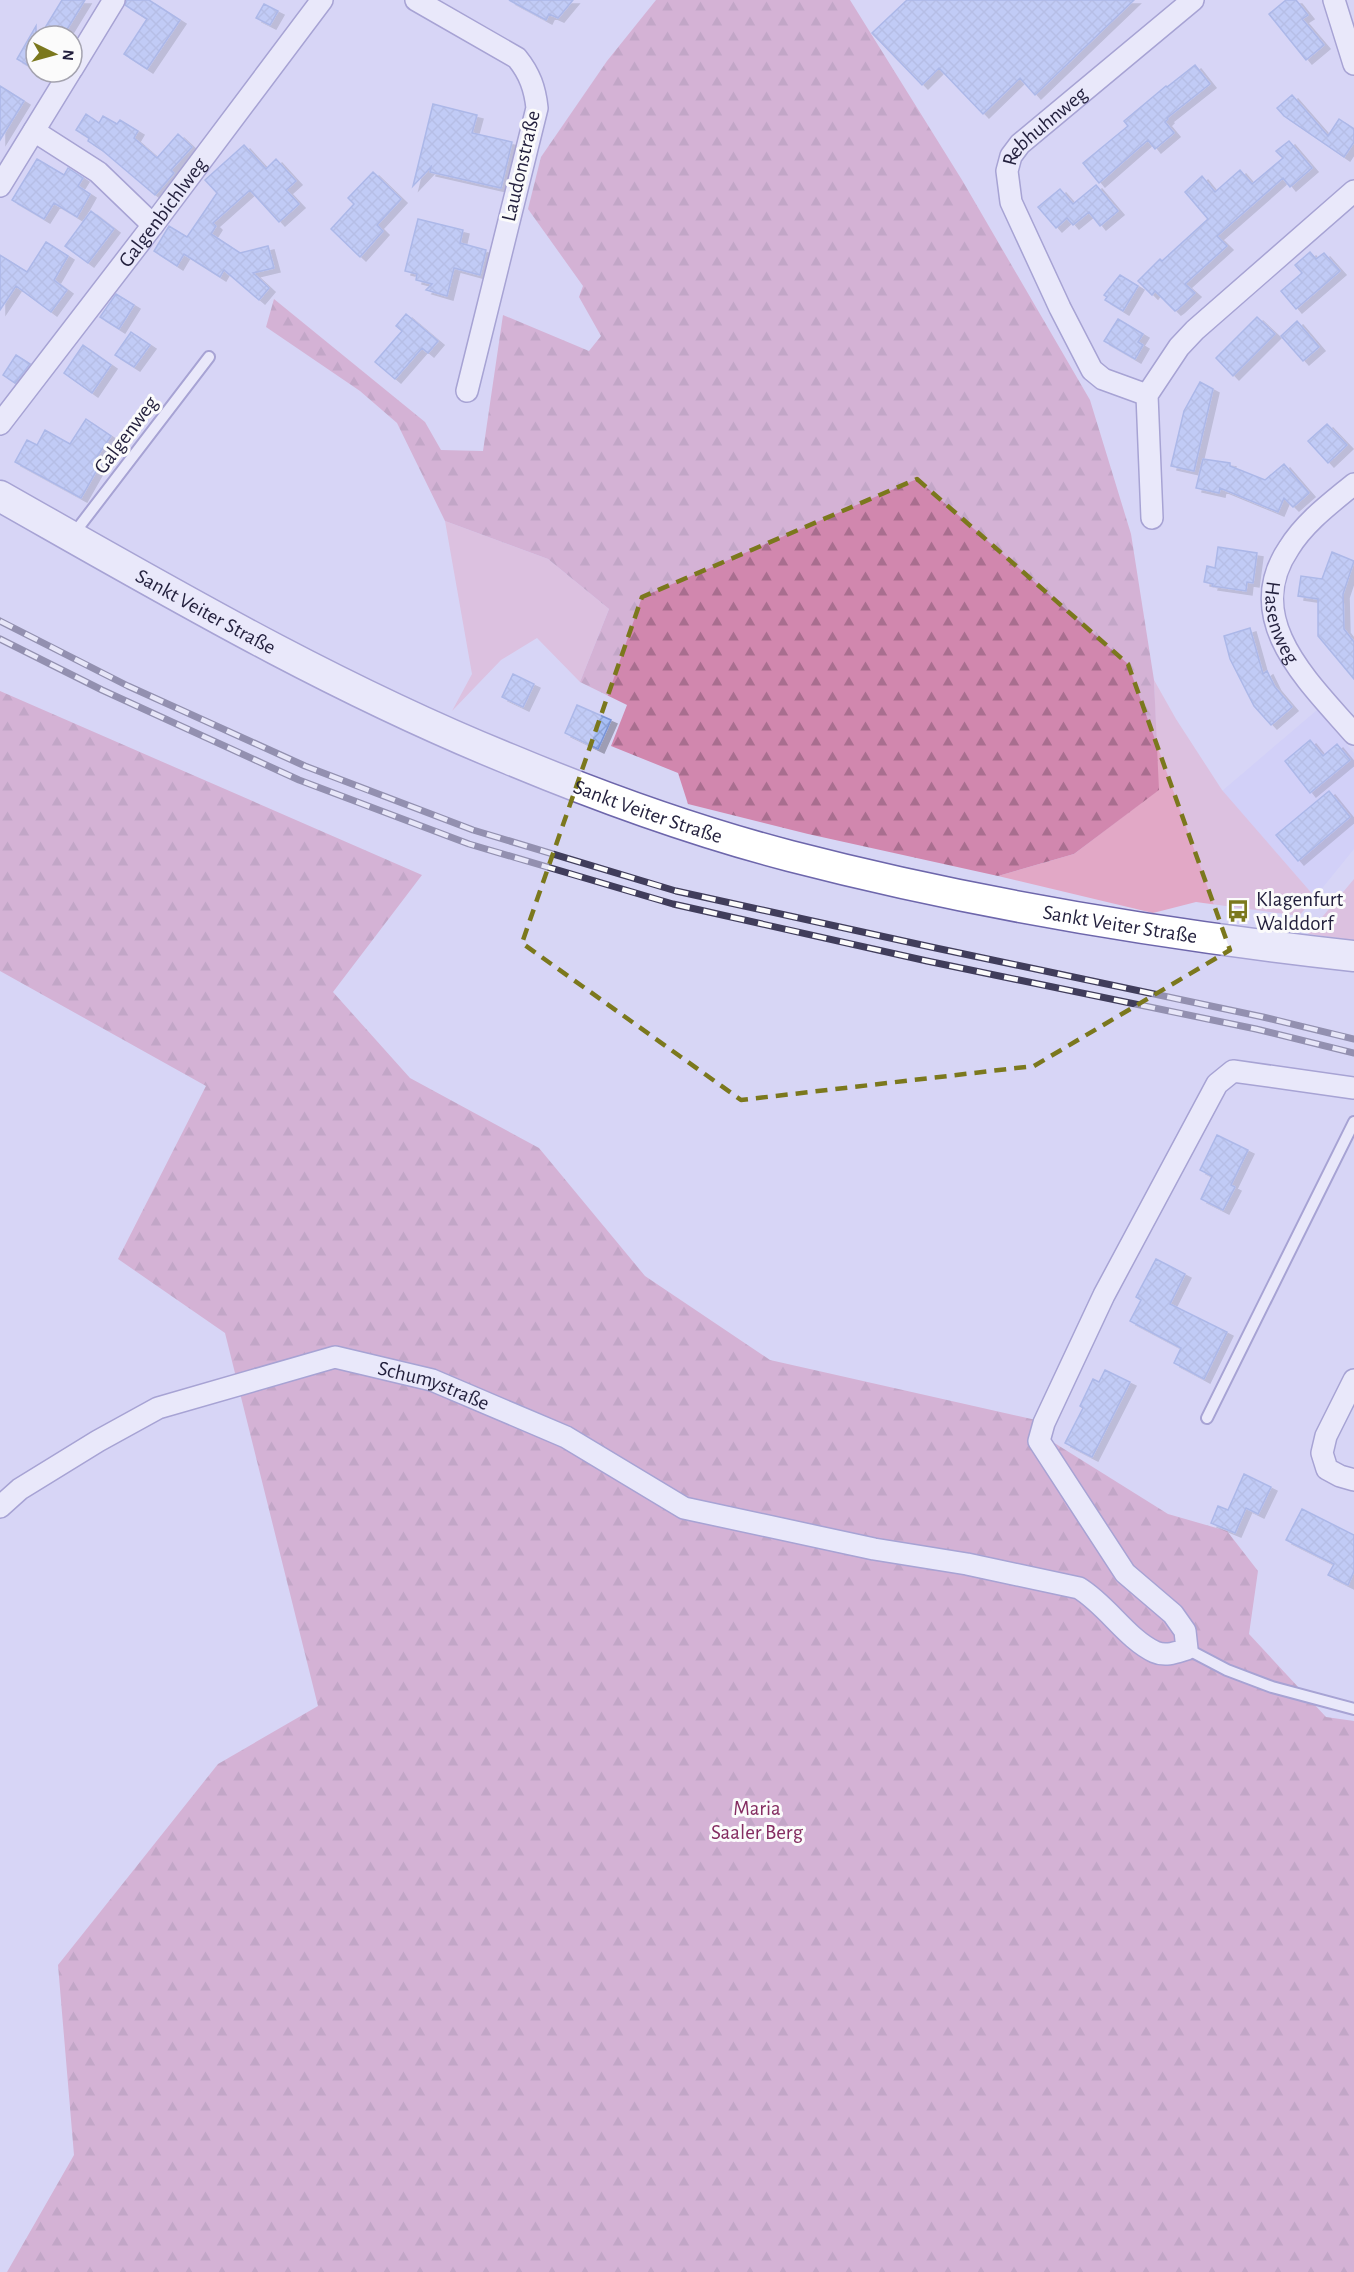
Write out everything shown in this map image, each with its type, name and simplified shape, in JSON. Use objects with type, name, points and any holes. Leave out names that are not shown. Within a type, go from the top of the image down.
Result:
[{"type":"main road","name":"Sankt Veiter Straße","points":[[0,496],[155,585],[363,694],[506,758],[594,793],[788,856],[993,903],[1102,923],[1231,942],[1354,956]]},
{"type":"street","points":[[84,49],[114,0]]},
{"type":"street","name":"Galgenbichlweg","points":[[0,424],[322,0]]},
{"type":"street","name":"Laudonstraße","points":[[416,0],[518,58],[535,91],[537,108],[467,391]]},
{"type":"street","name":"Rebhuhnweg","points":[[1147,395],[1103,379],[1092,370],[1060,308],[1011,202],[1007,171],[1011,156],[1020,144],[1192,0]]},
{"type":"street","points":[[1334,0],[1354,64]]},
{"type":"street","points":[[0,186],[63,84]]},
{"type":"street","points":[[34,131],[98,172],[153,225]]},
{"type":"street","points":[[1152,518],[1147,395],[1179,347],[1195,330],[1354,191]]},
{"type":"street","name":"Hasenweg","points":[[1354,483],[1308,525],[1288,549],[1276,572],[1273,598],[1275,621],[1282,644],[1295,666],[1354,734]]},
{"type":"street","points":[[1187,1648],[1185,1631],[1173,1614],[1125,1573],[1046,1451],[1040,1441],[1044,1423],[1104,1295],[1217,1084],[1233,1071],[1354,1088]]},
{"type":"street","name":"Schumystraße","points":[[0,1506],[20,1489],[98,1441],[158,1408],[335,1357],[432,1380],[566,1437],[684,1508],[874,1549],[967,1564],[1079,1588],[1094,1597],[1129,1632],[1156,1653],[1173,1654],[1187,1648]]},
{"type":"street","points":[[1354,1380],[1326,1436],[1322,1453],[1327,1469],[1354,1480]]},
{"type":"lane","name":"Galgenweg","points":[[72,536],[209,357]]},
{"type":"lane","points":[[1207,1418],[1354,1122]]},
{"type":"lane","points":[[1187,1648],[1227,1671],[1272,1687],[1354,1709]]},
{"type":"highlighted area","points":[[917,479],[1128,664],[1230,950],[1034,1066],[741,1100],[522,943],[642,597]]},
{"type":"shaded area","points":[[445,521],[548,559],[609,609],[580,682],[537,638],[501,660],[452,711],[472,674]]},
{"type":"shaded area","points":[[1154,680],[1222,790],[1315,897],[1299,916],[1196,902],[1153,913],[998,876],[1074,854],[1158,790]]},
{"type":"shaded area","points":[[1317,710],[1354,753],[1354,849],[1315,897],[1222,791]]},
{"type":"shaded area","points":[[1354,879],[1354,940],[1308,934]]},
{"type":"green space","points":[[656,0],[850,0],[962,180],[1090,400],[1131,534],[1154,680],[1159,790],[1074,854],[998,876],[808,834],[688,804],[678,773],[611,746],[627,705],[580,682],[609,609],[548,559],[445,521],[397,423],[360,391],[266,327],[274,299],[425,422],[441,450],[483,451],[503,315],[589,351],[601,336],[579,297],[583,286],[528,209],[541,157],[607,61]]},
{"type":"green space","name":"Maria Saaler Berg","points":[[0,691],[422,875],[333,992],[410,1078],[539,1148],[645,1276],[770,1360],[1036,1420],[1048,1439],[1168,1514],[1227,1531],[1258,1571],[1249,1634],[1326,1717],[1354,1721],[1354,2272],[7,2272],[74,2155],[58,1965],[218,1764],[318,1706],[225,1333],[118,1259],[206,1086],[0,971]]},
{"type":"building","points":[[62,0],[85,0],[70,24],[47,24]]},
{"type":"building","points":[[127,0],[149,0],[180,20],[147,69],[124,54],[147,19],[125,5]]},
{"type":"building","points":[[509,0],[573,0],[558,18],[549,14],[546,20]]},
{"type":"building","points":[[907,0],[1134,0],[1035,95],[1020,78],[983,114],[939,68],[922,85],[872,33]]},
{"type":"building","points":[[1286,0],[1296,0],[1308,15],[1302,19],[1324,45],[1306,60],[1269,14]]},
{"type":"building","points":[[264,4],[278,11],[270,25],[256,18]]},
{"type":"building","points":[[24,47],[24,63],[17,59]]},
{"type":"building","points":[[1195,65],[1210,84],[1167,118],[1165,122],[1174,133],[1155,149],[1148,140],[1099,183],[1083,163],[1128,126],[1124,121]]},
{"type":"building","points":[[0,86],[24,101],[0,140]]},
{"type":"building","points":[[1292,95],[1328,136],[1339,119],[1354,129],[1354,142],[1344,157],[1284,116],[1277,108]]},
{"type":"building","points":[[433,104],[477,115],[472,133],[512,142],[501,188],[430,172],[431,167],[413,186]]},
{"type":"building","points":[[86,114],[99,123],[103,116],[117,124],[120,120],[138,131],[134,138],[157,158],[178,134],[192,147],[171,170],[174,173],[155,195],[88,141],[89,138],[76,130]]},
{"type":"building","points":[[1289,141],[1312,168],[1290,187],[1283,178],[1217,236],[1227,246],[1185,284],[1195,293],[1178,309],[1175,311],[1155,291],[1152,295],[1138,281],[1160,259],[1162,261],[1208,219],[1185,192],[1202,176],[1215,192],[1240,170],[1252,184],[1283,158],[1276,151]]},
{"type":"building","points":[[244,145],[266,169],[276,159],[296,181],[286,190],[299,204],[279,222],[250,190],[213,223],[216,226],[211,234],[240,253],[268,246],[274,268],[253,273],[269,288],[259,300],[224,270],[220,277],[184,254],[177,266],[154,251],[169,226],[187,237],[217,193],[205,180]]},
{"type":"building","points":[[37,159],[64,175],[68,168],[83,178],[78,186],[90,194],[77,217],[54,203],[44,219],[12,200]]},
{"type":"building","points":[[373,172],[401,199],[377,225],[383,231],[360,257],[331,229],[354,204],[348,198]]},
{"type":"building","points":[[1096,185],[1118,211],[1100,226],[1089,212],[1073,225],[1067,218],[1056,228],[1038,207],[1060,189],[1073,204]]},
{"type":"building","points":[[91,211],[114,229],[88,263],[65,246]]},
{"type":"building","points":[[418,219],[463,230],[460,243],[486,250],[480,275],[454,268],[447,296],[426,290],[432,284],[416,280],[417,274],[405,271]]},
{"type":"building","points":[[46,242],[68,256],[54,280],[67,290],[51,312],[16,286],[0,310],[0,255],[27,272]]},
{"type":"building","points":[[1310,252],[1316,259],[1324,253],[1340,271],[1296,309],[1281,291],[1302,273],[1295,265]]},
{"type":"building","points":[[1120,275],[1138,286],[1123,311],[1105,300],[1107,297],[1104,295]]},
{"type":"building","points":[[116,294],[134,305],[119,329],[100,317]]},
{"type":"building","points":[[406,314],[438,341],[428,353],[422,348],[395,379],[375,362],[402,331],[396,326]]},
{"type":"building","points":[[1257,317],[1275,334],[1233,376],[1216,358]]},
{"type":"building","points":[[1118,319],[1143,334],[1138,342],[1143,345],[1135,359],[1104,341]]},
{"type":"building","points":[[1297,321],[1319,347],[1303,361],[1281,336]]},
{"type":"building","points":[[131,332],[150,345],[134,367],[115,355]]},
{"type":"building","points":[[83,345],[111,365],[92,393],[64,373]]},
{"type":"building","points":[[16,355],[30,364],[15,383],[3,375]]},
{"type":"building","points":[[1200,382],[1213,389],[1194,471],[1171,466],[1184,411]]},
{"type":"building","points":[[86,419],[111,436],[96,458],[102,461],[81,498],[15,462],[27,440],[37,445],[45,430],[70,444]]},
{"type":"building","points":[[1327,424],[1347,445],[1328,463],[1308,441]]},
{"type":"building","points":[[1203,459],[1230,463],[1230,466],[1265,480],[1284,464],[1309,493],[1293,507],[1284,498],[1278,512],[1220,488],[1219,493],[1196,488]]},
{"type":"building","points":[[1218,547],[1257,553],[1253,583],[1247,582],[1246,591],[1212,586],[1213,584],[1204,582],[1207,566],[1215,568]]},
{"type":"building","points":[[1332,552],[1354,561],[1343,594],[1344,629],[1354,642],[1354,679],[1318,636],[1318,599],[1298,596],[1301,576],[1322,579]]},
{"type":"building","points":[[1250,628],[1263,674],[1267,671],[1275,687],[1292,707],[1271,725],[1254,706],[1230,659],[1224,636]]},
{"type":"building","points":[[513,674],[534,684],[523,707],[502,697]]},
{"type":"building","points":[[577,705],[611,720],[598,749],[565,733]]},
{"type":"building","points":[[1310,740],[1323,756],[1337,744],[1350,760],[1310,793],[1285,761]]},
{"type":"building","points":[[1329,791],[1350,817],[1298,861],[1276,835]]},
{"type":"building","points":[[1217,1135],[1248,1150],[1231,1185],[1235,1187],[1223,1210],[1201,1199],[1212,1176],[1200,1170]]},
{"type":"building","points":[[1156,1259],[1185,1274],[1170,1304],[1227,1332],[1204,1379],[1174,1363],[1181,1348],[1130,1321],[1141,1300],[1136,1297]]},
{"type":"building","points":[[1105,1370],[1130,1382],[1092,1457],[1065,1443],[1083,1408],[1080,1406],[1093,1379],[1099,1382]]},
{"type":"building","points":[[1244,1474],[1271,1487],[1258,1514],[1246,1508],[1235,1533],[1211,1523],[1218,1506],[1228,1510]]},
{"type":"building","points":[[1302,1509],[1354,1535],[1354,1571],[1348,1585],[1328,1575],[1334,1564],[1286,1540]]},
{"type":"railway","points":[[0,621],[128,686],[305,766],[473,830],[676,891],[1263,1017],[1354,1039]]},
{"type":"railway","points":[[0,639],[102,690],[299,780],[469,844],[673,904],[927,961],[1256,1029],[1354,1053]]},
{"type":"place","name":"Klagenfurt Walddorf","points":[[1238,911]]}]
